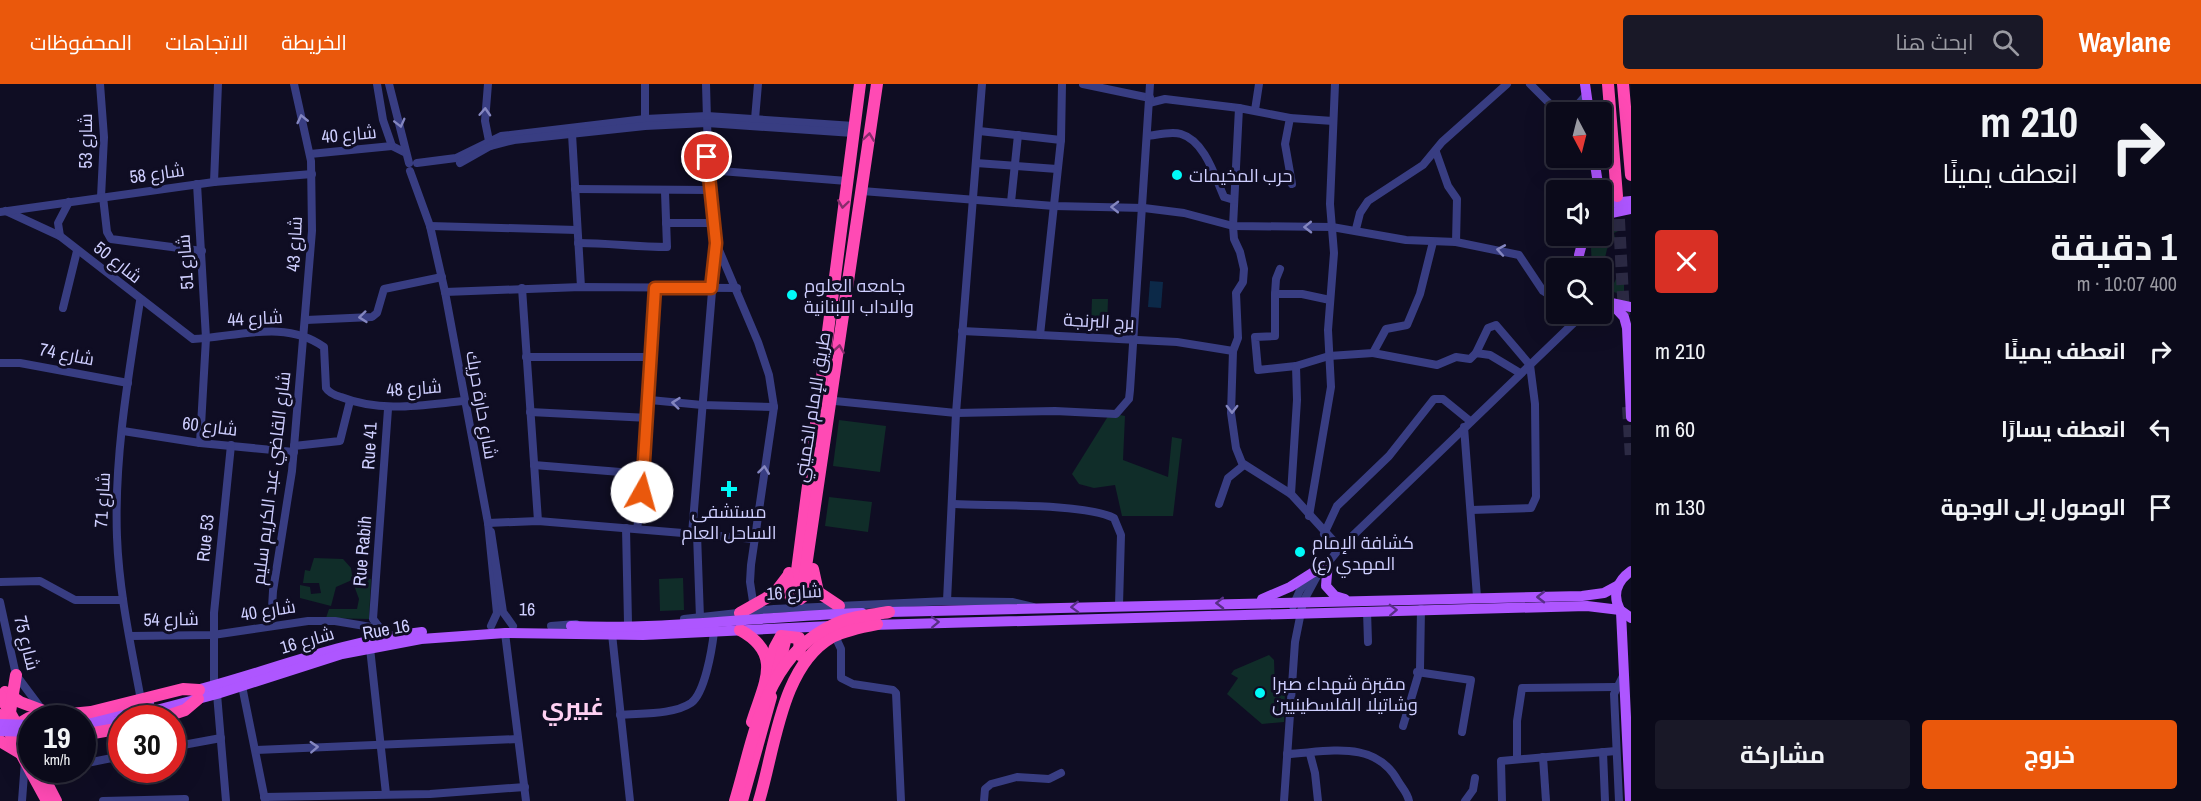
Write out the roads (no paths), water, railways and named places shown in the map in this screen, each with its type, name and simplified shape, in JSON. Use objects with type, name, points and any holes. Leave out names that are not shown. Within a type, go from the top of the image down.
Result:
[{"type":"highway","name":"طريق الإمام الخميني","points":[[860,84],[816,410],[798,593],[833,383],[877,84]]},
{"type":"highway","points":[[1608,84],[1617,196]]},
{"type":"highway","points":[[1623,84],[1631,175]]},
{"type":"highway","points":[[833,278],[848,281]]},
{"type":"highway","points":[[816,410],[807,437],[790,570],[788,592],[792,598],[798,599],[805,597],[809,591],[813,569],[835,401],[833,383]]},
{"type":"highway","points":[[813,569],[818,592],[839,606]]},
{"type":"highway","points":[[740,613],[754,609],[779,589],[790,570]]},
{"type":"highway","points":[[733,801],[762,709],[785,662],[801,644],[836,623],[889,612]]},
{"type":"highway","points":[[788,693],[802,666],[820,646],[835,636],[877,624]]},
{"type":"highway","points":[[740,630],[763,646],[766,656],[766,673]]},
{"type":"highway","points":[[733,801],[766,673],[780,637],[799,638],[800,652],[759,801]]},
{"type":"highway","points":[[742,801],[789,642],[752,801]]},
{"type":"highway","points":[[5,695],[16,675]]},
{"type":"highway","points":[[0,688],[5,695],[11,727],[18,741]]},
{"type":"highway","points":[[96,711],[183,689],[198,695],[186,709]]},
{"type":"highway","points":[[5,695],[28,705]]},
{"type":"highway","points":[[0,741],[18,751]]},
{"type":"highway","points":[[39,783],[47,801]]},
{"type":"highway","points":[[49,783],[56,801]]},
{"type":"main road","points":[[1612,203],[1631,201]]},
{"type":"main road","points":[[1612,213],[1631,209]]},
{"type":"main road","points":[[1613,305],[1631,307]]},
{"type":"main road","points":[[1613,305],[1626,322],[1631,417]]},
{"type":"main road","points":[[1327,563],[1325,578],[1328,588],[1339,598],[1354,601]]},
{"type":"main road","points":[[1249,603],[1276,595],[1327,563]]},
{"type":"main road","points":[[1297,607],[1354,601],[1588,596],[1604,593],[1617,586],[1630,571]]},
{"type":"main road","points":[[1617,586],[1616,601],[1624,613],[1624,674],[1630,801]]},
{"type":"main road","name":"شارع 16","points":[[551,626],[644,628],[794,615],[1119,605],[1249,603],[1297,607]]},
{"type":"main road","points":[[1297,607],[1367,611],[1587,606],[1624,613]]},
{"type":"main road","name":"شارع 16","points":[[215,689],[365,645],[386,636],[491,626],[612,634],[694,633],[1297,607]]},
{"type":"main road","points":[[694,633],[700,630],[702,624],[695,618]]},
{"type":"main road","name":"16","points":[[507,628],[551,626]]},
{"type":"main road","name":"Rue 16","points":[[215,689],[242,686],[365,645],[507,628]]},
{"type":"main road","points":[[173,705],[215,689]]},
{"type":"street","name":"شارع 53","points":[[100,84],[104,137],[102,197]]},
{"type":"street","points":[[214,182],[218,84]]},
{"type":"street","name":"شارع 43","points":[[294,84],[310,154],[312,174],[312,231],[305,335]]},
{"type":"street","points":[[377,84],[383,120],[392,146],[406,153]]},
{"type":"street","name":"شارع حارة حريك","points":[[389,84],[406,153],[414,167],[442,277],[488,523],[495,546],[496,579]]},
{"type":"street","points":[[488,84],[485,121],[489,143]]},
{"type":"street","points":[[645,84],[645,122]]},
{"type":"street","points":[[706,84],[709,190],[716,243],[737,288],[765,361],[774,407],[750,582],[754,609]]},
{"type":"street","points":[[755,119],[758,84]]},
{"type":"street","points":[[947,601],[954,504],[956,413],[982,84]]},
{"type":"street","points":[[1040,335],[1061,140],[1062,84]]},
{"type":"street","points":[[1083,84],[1150,100],[1165,99],[1255,110],[1290,118],[1333,121]]},
{"type":"street","points":[[835,401],[956,413],[1055,411],[1116,414],[1129,399],[1144,208],[1150,84]]},
{"type":"street","points":[[1255,110],[1259,84]]},
{"type":"street","points":[[1309,516],[1313,481],[1328,412],[1331,373],[1330,300],[1334,253],[1330,192],[1335,84]]},
{"type":"street","points":[[1356,229],[1363,206],[1423,165],[1442,142],[1507,84]]},
{"type":"street","points":[[1530,84],[1547,102]]},
{"type":"street","points":[[1577,102],[1586,89]]},
{"type":"street","points":[[1239,108],[1233,226],[1234,239],[1244,269],[1243,282],[1236,293],[1238,338],[1233,351],[1232,429],[1236,448],[1244,465],[1291,494],[1324,534],[1340,548]]},
{"type":"street","points":[[1290,118],[1285,144],[1292,184]]},
{"type":"street","points":[[707,119],[853,130]]},
{"type":"street","points":[[414,167],[456,158],[514,134],[645,122],[755,119],[853,130]]},
{"type":"street","points":[[489,143],[572,134],[645,122]]},
{"type":"street","points":[[979,131],[1061,140]]},
{"type":"street","points":[[572,134],[581,287]]},
{"type":"street","points":[[1147,136],[1181,134],[1189,139],[1207,160],[1224,197],[1234,200]]},
{"type":"street","points":[[1011,202],[1018,135]]},
{"type":"street","name":"شارع 40","points":[[310,154],[392,146]]},
{"type":"street","points":[[1436,152],[1448,186],[1457,199],[1456,242]]},
{"type":"street","points":[[976,163],[1057,169]]},
{"type":"street","points":[[708,170],[847,181]]},
{"type":"street","name":"شارع 58","points":[[3,211],[196,184],[312,174]]},
{"type":"street","name":"شارع 51","points":[[196,184],[206,338],[200,443]]},
{"type":"street","points":[[576,189],[665,192],[709,190]]},
{"type":"street","points":[[862,191],[1054,206],[1144,208],[1184,213],[1233,226],[1332,227],[1356,229],[1406,240],[1456,242],[1519,255],[1546,293]]},
{"type":"street","points":[[578,243],[626,243],[634,247],[666,247],[665,192]]},
{"type":"street","points":[[102,197],[107,232],[111,239],[202,251]]},
{"type":"street","points":[[60,236],[58,223],[69,202]]},
{"type":"street","name":"شارع 50","points":[[3,211],[60,236],[140,301],[193,339],[206,338]]},
{"type":"street","points":[[666,223],[712,223]]},
{"type":"street","points":[[430,226],[577,230]]},
{"type":"street","points":[[1373,353],[1386,328],[1405,326],[1409,321],[1420,294],[1433,242]]},
{"type":"street","points":[[695,618],[695,534],[702,405],[716,243]]},
{"type":"street","points":[[63,308],[77,251]]},
{"type":"street","points":[[1280,269],[1276,279],[1275,336],[1255,337],[1258,370],[1296,366],[1329,356],[1373,353],[1437,365],[1456,357],[1470,359],[1476,353],[1488,327],[1496,325],[1530,365],[1535,404],[1535,503],[1531,508],[1522,509],[1471,510]]},
{"type":"street","points":[[306,320],[372,317],[377,313],[384,289],[442,277]]},
{"type":"street","points":[[445,292],[581,287],[737,288]]},
{"type":"street","points":[[522,288],[538,520]]},
{"type":"street","points":[[637,529],[645,474],[655,288]]},
{"type":"street","points":[[1275,294],[1302,294],[1330,300]]},
{"type":"street","name":"شارع 71","points":[[140,301],[123,431],[117,535],[123,600],[141,700]]},
{"type":"street","points":[[1284,801],[1297,607],[1309,587],[1340,548],[1572,324]]},
{"type":"street","name":"شارع 44","points":[[206,338],[275,331],[305,335]]},
{"type":"street","name":"برج البرنجة","points":[[962,331],[1177,342],[1233,351]]},
{"type":"street","name":"شارع 48","points":[[305,335],[324,347],[326,390],[350,401],[388,409],[464,401]]},
{"type":"street","name":"شارع القاضي عبد الكريم سليم","points":[[272,625],[273,591],[294,449],[305,335]]},
{"type":"street","points":[[1476,353],[1491,355],[1520,373]]},
{"type":"street","points":[[526,357],[652,357]]},
{"type":"street","name":"شارع 74","points":[[0,363],[26,363],[128,383]]},
{"type":"street","points":[[1291,494],[1297,400],[1296,366]]},
{"type":"street","points":[[1324,534],[1336,506],[1389,456],[1434,399],[1443,399],[1467,424],[1477,597]]},
{"type":"street","points":[[650,400],[702,405],[774,407]]},
{"type":"street","name":"شارع 60","points":[[123,431],[200,443],[294,449],[340,441],[350,401]]},
{"type":"street","name":"Rue 41","points":[[384,485],[388,409]]},
{"type":"street","points":[[530,412],[649,418]]},
{"type":"street","points":[[1455,435],[1468,453]]},
{"type":"street","name":"Rue 53","points":[[213,635],[231,445]]},
{"type":"street","points":[[534,465],[645,474]]},
{"type":"street","points":[[1219,504],[1228,478],[1244,465]]},
{"type":"street","name":"Rue Rabih","points":[[365,645],[373,625],[384,485]]},
{"type":"street","points":[[954,504],[1069,509],[1101,513],[1114,518],[1121,535],[1119,605]]},
{"type":"street","points":[[488,523],[538,520],[755,539]]},
{"type":"street","points":[[626,528],[628,623]]},
{"type":"street","points":[[491,626],[497,613],[496,579]]},
{"type":"street","points":[[496,579],[507,628],[526,801]]},
{"type":"street","points":[[0,582],[40,581],[75,600],[123,600]]},
{"type":"street","name":"شارع 16","points":[[754,609],[947,601],[1020,603],[1035,608]]},
{"type":"street","name":"شارع 75","points":[[0,602],[16,675],[28,694],[39,705]]},
{"type":"street","points":[[1403,726],[1422,650],[1421,609]]},
{"type":"street","points":[[1367,611],[1368,642]]},
{"type":"street","points":[[551,626],[628,623],[740,613]]},
{"type":"street","name":"شارع 40","points":[[213,635],[272,625],[335,621],[373,625]]},
{"type":"street","points":[[373,625],[386,636]]},
{"type":"street","points":[[620,715],[670,709],[692,702],[699,694],[711,654],[714,632]]},
{"type":"street","points":[[612,634],[630,801]]},
{"type":"street","points":[[213,635],[215,689],[226,801]]},
{"type":"street","name":"شارع 54","points":[[130,636],[213,635]]},
{"type":"street","points":[[835,636],[841,649],[841,678],[853,684],[893,690],[896,693],[901,801]]},
{"type":"street","points":[[365,645],[387,794]]},
{"type":"street","points":[[1418,672],[1471,680],[1472,687],[1462,732]]},
{"type":"street","points":[[1619,801],[1615,687],[1624,674]]},
{"type":"street","points":[[242,686],[265,799],[387,794],[401,798],[430,797],[525,787]]},
{"type":"street","points":[[1517,759],[1517,721],[1522,688],[1615,687]]},
{"type":"street","points":[[186,744],[221,738]]},
{"type":"street","points":[[256,750],[381,743],[449,744],[518,739]]},
{"type":"street","points":[[1502,801],[1500,761],[1616,751]]},
{"type":"street","points":[[1287,754],[1366,752],[1393,771],[1408,793],[1409,801]]},
{"type":"street","points":[[1603,752],[1605,801]]},
{"type":"street","points":[[1310,754],[1318,801]]},
{"type":"street","points":[[1543,757],[1546,801]]},
{"type":"street","points":[[984,801],[985,789],[991,784],[1017,777],[1049,778],[1061,772]]},
{"type":"street","points":[[1465,801],[1473,790],[1475,778]]},
{"type":"street","points":[[22,801],[24,783]]},
{"type":"street","points":[[103,801],[185,799]]},
{"type":"water","points":[[1150,281],[1163,282],[1161,308],[1148,307]]},
{"type":"tunnel","points":[[1618,201],[1624,315]]},
{"type":"tunnel","points":[[1628,407],[1631,459]]},
{"type":"place","name":"حرب المخيمات","points":[[1177,175]]},
{"type":"place","name":"جامعه العلوم والاداب اللبنانية","points":[[792,295]]},
{"type":"place","name":"مستشفى الساحل العام","points":[[729,489]]},
{"type":"place","name":"كشافة الإمام المهدي (ع)","points":[[1300,552]]},
{"type":"place","name":"مقبرة شهداء صبرا وشاتيلا الفلسطينيين","points":[[1260,693]]},
{"type":"district","name":"غبيري","points":[[573,706]]}]
